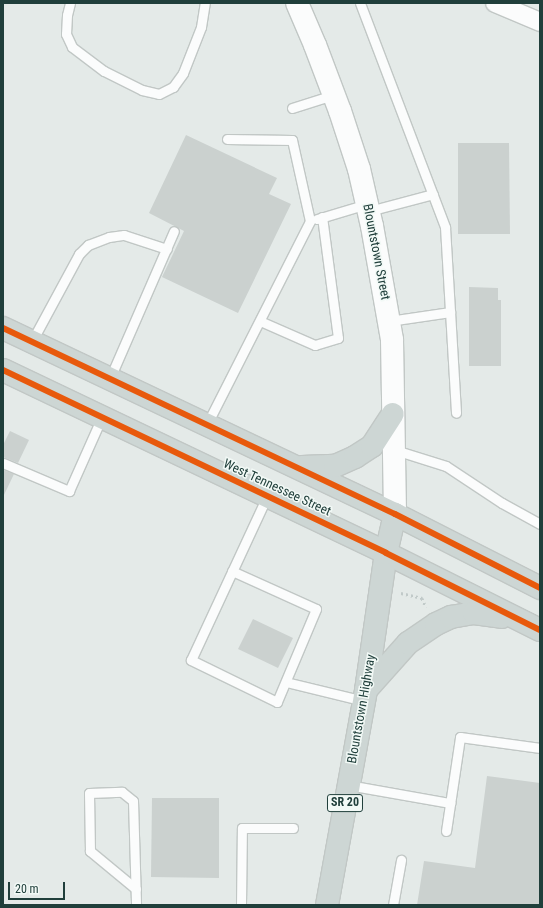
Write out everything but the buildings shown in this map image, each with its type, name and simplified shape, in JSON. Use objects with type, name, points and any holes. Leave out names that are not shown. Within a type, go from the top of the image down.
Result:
[{"type":"main road","name":"Blountstown Street","points":[[296,3],[315,45],[334,95],[359,169],[368,207],[392,340],[395,514]]},
{"type":"main road","name":"West Tennessee Street","points":[[3,328],[395,514],[540,588]]},
{"type":"main road","name":"West Tennessee Street","points":[[3,370],[386,553],[540,630]]},
{"type":"main road","points":[[296,467],[335,466],[355,457],[372,446],[393,414]]},
{"type":"main road","name":"Blountstown Highway","points":[[327,905],[365,696],[386,553],[395,514]]},
{"type":"main road","points":[[365,696],[408,643],[436,624],[452,617],[474,614],[518,619]]},
{"type":"street","points":[[495,3],[540,22]]},
{"type":"lane","points":[[70,3],[67,15],[66,34],[72,47],[104,71],[142,90],[160,94],[173,87],[183,73],[201,27],[205,3]]},
{"type":"lane","points":[[360,3],[445,227],[456,413]]},
{"type":"lane","points":[[292,108],[334,95]]},
{"type":"lane","points":[[207,424],[310,221],[292,140],[227,138]]},
{"type":"lane","points":[[310,221],[322,217],[433,194]]},
{"type":"lane","points":[[260,321],[315,345],[338,338],[322,217]]},
{"type":"lane","points":[[110,378],[174,231]]},
{"type":"lane","points":[[32,341],[79,254],[88,245],[97,240],[124,236],[167,249]]},
{"type":"lane","points":[[389,321],[450,312]]},
{"type":"lane","points":[[3,463],[69,492],[102,417]]},
{"type":"lane","points":[[393,450],[446,466],[502,503],[540,524]]},
{"type":"lane","points":[[232,571],[316,609],[277,702],[191,660],[232,571],[267,496]]},
{"type":"lane","points":[[286,682],[365,696]]},
{"type":"lane","points":[[446,831],[460,737],[540,748]]},
{"type":"lane","points":[[348,785],[450,803]]},
{"type":"lane","points":[[136,889],[90,851],[89,793],[122,792],[133,801],[136,889],[136,905]]},
{"type":"lane","points":[[241,905],[242,828],[293,828]]},
{"type":"lane","points":[[393,905],[401,860]]},
{"type":"path","points":[[401,593],[422,598],[429,612]]},
{"type":"cycle path","points":[[3,328],[395,514],[540,588]]},
{"type":"cycle path","points":[[3,370],[386,553],[540,630]]}]
